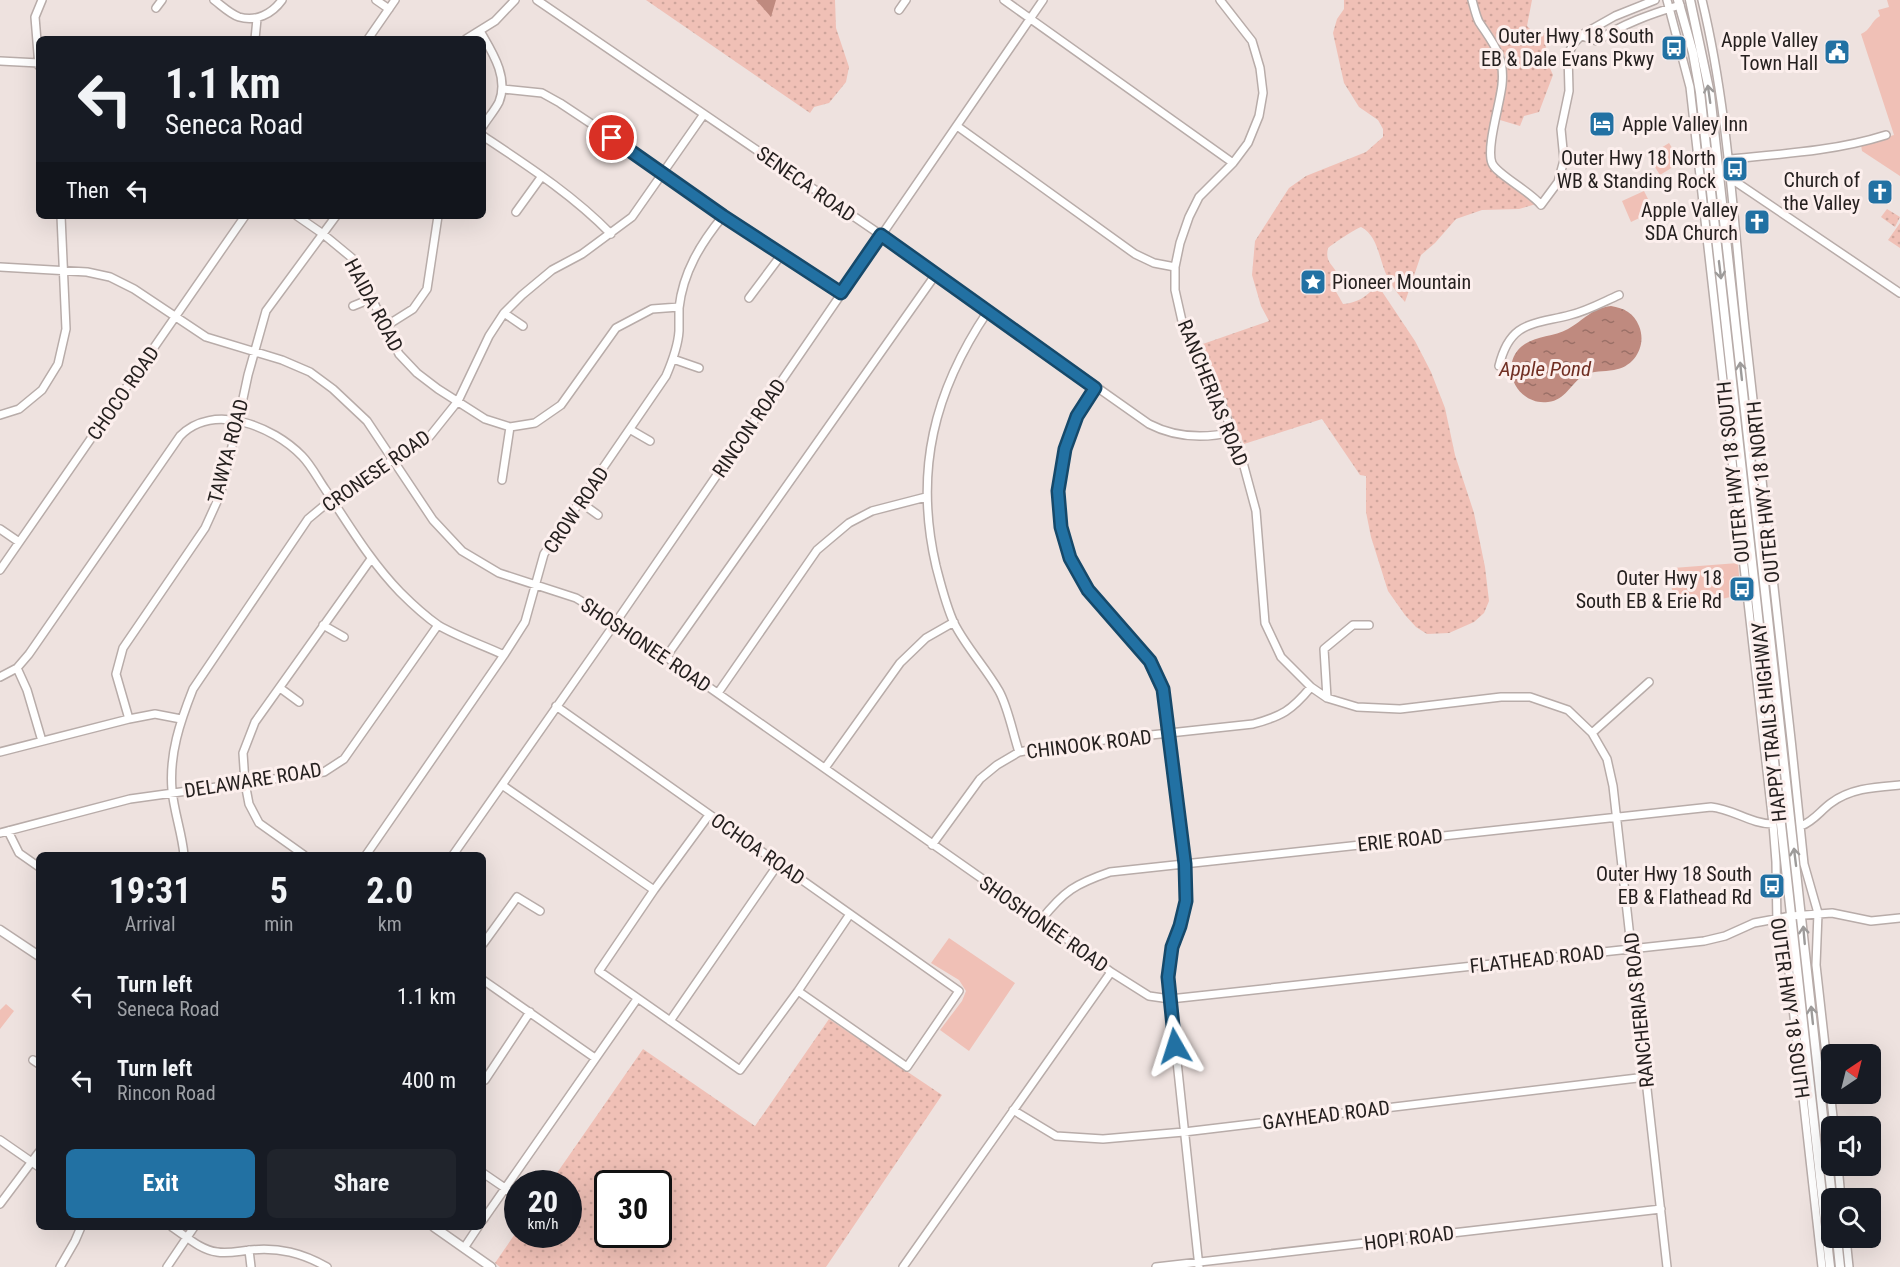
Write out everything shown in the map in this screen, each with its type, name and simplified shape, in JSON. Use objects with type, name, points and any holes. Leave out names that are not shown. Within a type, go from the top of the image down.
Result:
[{"type":"main road","points":[[1679,3],[1695,1]]},
{"type":"main road","name":"HAPPY TRAILS HIGHWAY","points":[[1695,1],[1710,94],[1831,1188]]},
{"type":"main road","name":"HAPPY TRAILS HIGHWAY","points":[[1679,3],[1693,53],[1700,92],[1830,1267]]},
{"type":"main road","points":[[0,930],[36,954]]},
{"type":"main road","points":[[438,1230],[491,1267]]},
{"type":"main road","points":[[1837,1248],[1840,1267]]},
{"type":"street","points":[[36,36],[34,17],[42,0]]},
{"type":"street","points":[[156,8],[162,0]]},
{"type":"street","points":[[213,0],[238,17],[257,19],[276,9],[282,0]]},
{"type":"street","points":[[376,0],[389,9]]},
{"type":"street","points":[[370,36],[395,0]]},
{"type":"street","points":[[471,36],[495,21],[515,0]]},
{"type":"street","name":"SENECA ROAD","points":[[537,0],[881,235],[1149,424],[1166,432],[1192,436],[1233,432]]},
{"type":"street","points":[[899,10],[906,0]]},
{"type":"street","points":[[1004,0],[1233,163]]},
{"type":"street","name":"RINCON ROAD","points":[[455,852],[616,622],[1043,0]]},
{"type":"street","name":"RANCHERIAS ROAD","points":[[1220,0],[1252,41],[1260,68],[1263,93],[1259,116],[1248,143],[1233,163],[1199,197],[1189,217],[1179,243],[1175,267],[1175,290],[1182,321],[1233,432],[1256,511],[1265,623],[1281,657],[1311,687],[1327,698],[1357,707],[1400,708],[1501,697],[1530,697],[1568,710],[1592,733],[1607,759],[1617,816],[1667,1267]]},
{"type":"street","points":[[1472,0],[1478,20],[1495,46],[1503,64],[1499,108],[1490,151],[1492,164],[1499,172],[1534,196],[1541,205],[1558,182],[1564,160],[1561,129],[1569,91],[1568,54],[1574,43],[1582,36],[1630,10],[1655,0]]},
{"type":"street","name":"OUTER HWY 18 SOUTH","points":[[1667,0],[1690,87],[1773,824],[1776,918],[1789,972],[1822,1267]]},
{"type":"street","name":"OUTER HWY 18 NORTH","points":[[1695,1],[1720,86],[1804,864],[1818,913],[1816,965],[1833,1116]]},
{"type":"street","points":[[1582,36],[1597,41],[1611,32],[1679,3]]},
{"type":"street","points":[[1630,10],[1635,21]]},
{"type":"street","points":[[255,36],[257,19]]},
{"type":"street","points":[[480,31],[483,36]]},
{"type":"street","points":[[486,42],[494,56],[502,88],[498,104],[486,122]]},
{"type":"street","points":[[0,61],[36,64]]},
{"type":"street","points":[[502,88],[542,93],[560,103],[664,172],[723,216],[841,293]]},
{"type":"street","name":"CRONESE ROAD","points":[[184,852],[172,792],[171,760],[181,718],[193,689],[308,519],[332,499],[430,436],[458,401],[489,336],[504,313],[552,270],[582,254],[632,217],[704,114]]},
{"type":"street","points":[[957,126],[1135,254],[1154,263],[1175,267]]},
{"type":"street","points":[[1729,159],[1816,150],[1864,142],[1886,135]]},
{"type":"street","points":[[486,138],[589,211],[611,234]]},
{"type":"street","points":[[516,212],[542,176]]},
{"type":"street","points":[[1730,178],[1900,293]]},
{"type":"street","name":"CROW ROAD","points":[[368,852],[525,622],[544,554],[666,376],[679,334],[679,307],[688,271],[702,242],[723,216]]},
{"type":"street","points":[[0,415],[19,409],[42,390],[58,364],[66,329],[61,219]]},
{"type":"street","name":"CHOCO ROAD","points":[[0,570],[243,219]]},
{"type":"street","name":"HAIDA ROAD","points":[[301,219],[352,258],[399,354],[417,373],[485,419],[510,427]]},
{"type":"street","name":"TAWYA ROAD","points":[[129,719],[117,674],[123,648],[205,528],[220,495],[266,311],[334,219]]},
{"type":"street","points":[[386,326],[413,309],[427,288],[438,219]]},
{"type":"street","points":[[749,298],[782,254]]},
{"type":"street","name":"SHOSHONEE ROAD","points":[[0,267],[87,272],[118,281],[206,338],[282,360],[310,372],[333,389],[367,421],[433,520],[462,551],[499,573],[576,598],[616,622],[1041,920],[1111,972],[1149,996],[1170,999]]},
{"type":"street","points":[[666,657],[936,274]]},
{"type":"street","points":[[1499,366],[1503,350],[1510,339],[1517,331],[1529,324],[1582,311],[1619,296]]},
{"type":"street","points":[[353,306],[373,298]]},
{"type":"street","points":[[502,480],[510,427],[535,423],[561,405],[616,328],[652,309],[679,307]]},
{"type":"street","points":[[988,311],[969,339],[950,377],[934,428],[926,497],[931,544],[954,622],[1000,693],[1019,752]]},
{"type":"street","points":[[504,313],[523,326]]},
{"type":"street","points":[[673,359],[699,368]]},
{"type":"street","points":[[1095,388],[1077,416],[1065,449],[1058,491],[1061,527],[1070,558],[1088,590],[1150,661],[1163,689],[1185,864],[1186,901],[1172,947],[1168,977],[1198,1265]]},
{"type":"street","points":[[0,677],[16,668],[28,654],[180,436],[206,420],[238,422],[276,435],[303,456],[370,559],[401,593],[438,625],[504,655]]},
{"type":"street","points":[[631,430],[650,441]]},
{"type":"street","points":[[718,693],[817,550],[849,523],[872,511],[926,497]]},
{"type":"street","points":[[580,502],[598,515]]},
{"type":"street","points":[[0,529],[20,542]]},
{"type":"street","points":[[300,852],[259,823],[249,804],[243,753],[255,722],[370,559]]},
{"type":"street","points":[[825,768],[900,663],[926,638],[954,622]]},
{"type":"street","points":[[323,625],[344,637]]},
{"type":"street","name":"DELAWARE ROAD","points":[[0,833],[130,799],[324,772],[344,759],[438,625]]},
{"type":"street","points":[[1327,698],[1324,649],[1353,625],[1369,625]]},
{"type":"street","points":[[16,668],[27,690],[42,741]]},
{"type":"street","points":[[1592,733],[1649,682]]},
{"type":"street","name":"CHINOOK ROAD","points":[[932,845],[980,780],[996,765],[1019,752],[1058,745],[1253,724],[1280,717],[1298,703],[1311,687]]},
{"type":"street","points":[[280,688],[299,702]]},
{"type":"street","name":"OCHOA ROAD","points":[[556,706],[959,991],[907,1067],[798,991]]},
{"type":"street","points":[[0,752],[155,714],[181,718]]},
{"type":"street","points":[[502,785],[654,890]]},
{"type":"street","points":[[1800,826],[1814,819],[1830,803],[1853,791],[1900,785]]},
{"type":"street","name":"ERIE ROAD","points":[[1041,920],[1057,899],[1080,882],[1110,872],[1711,807],[1724,808],[1759,823],[1773,824]]},
{"type":"street","points":[[709,815],[599,971],[637,999],[740,1070],[798,991],[850,914]]},
{"type":"street","points":[[8,831],[19,853],[36,865]]},
{"type":"street","points":[[670,1021],[779,863]]},
{"type":"street","points":[[486,940],[517,897],[540,911]]},
{"type":"street","name":"FLATHEAD ROAD","points":[[1170,999],[1704,940],[1725,936],[1754,923],[1818,913],[1832,913],[1871,921],[1900,918]]},
{"type":"street","points":[[903,1267],[1111,972]]},
{"type":"street","points":[[486,982],[595,1058]]},
{"type":"street","points":[[517,1170],[637,999]]},
{"type":"street","points":[[486,1078],[530,1012]]},
{"type":"street","name":"GAYHEAD ROAD","points":[[1013,1110],[1037,1127],[1056,1136],[1103,1139],[1184,1132],[1646,1077]]},
{"type":"street","points":[[0,1140],[36,1165]]},
{"type":"street","points":[[0,1204],[36,1156]]},
{"type":"street","points":[[486,1175],[504,1187]]},
{"type":"street","points":[[486,1216],[504,1189]]},
{"type":"street","name":"HOPI ROAD","points":[[1156,1267],[1198,1265],[1661,1209]]},
{"type":"street","points":[[60,1267],[80,1230]]},
{"type":"street","points":[[176,1230],[201,1247],[218,1253],[282,1249],[312,1259],[327,1267]]},
{"type":"street","points":[[167,1267],[192,1230]]},
{"type":"street","points":[[464,1248],[476,1230]]},
{"type":"street","points":[[1847,1248],[1849,1267]]},
{"type":"street","points":[[249,1250],[251,1267]]},
{"type":"shaded area","points":[[646,0],[835,0],[836,28],[849,67],[846,82],[829,103],[814,107],[810,113]]},
{"type":"shaded area","points":[[1344,0],[1469,0],[1500,63],[1490,166],[1495,173],[1514,185],[1536,204],[1519,209],[1482,210],[1456,219],[1421,255],[1405,302],[1385,272],[1375,243],[1367,231],[1361,227],[1328,248],[1329,262],[1339,280],[1330,281],[1343,304],[1361,299],[1375,287],[1381,290],[1415,341],[1431,372],[1445,408],[1455,455],[1474,513],[1489,601],[1484,613],[1474,622],[1449,633],[1427,634],[1416,627],[1388,591],[1371,537],[1366,512],[1366,476],[1360,475],[1322,419],[1244,444],[1200,345],[1269,321],[1261,306],[1252,275],[1255,241],[1289,188],[1306,176],[1366,152],[1383,137],[1383,129],[1378,120],[1359,107],[1344,83],[1333,33],[1337,19],[1344,9]]},
{"type":"shaded area","points":[[1476,0],[1532,0],[1527,26],[1533,32],[1547,33],[1545,57],[1553,75],[1539,112],[1524,116],[1520,126],[1500,120],[1506,81],[1505,56],[1493,35],[1480,19]]},
{"type":"shaded area","points":[[1887,0],[1900,0],[1900,176],[1862,151],[1861,145],[1894,135],[1861,34],[1880,16],[1878,10],[1889,7]]},
{"type":"shaded area","points":[[1669,143],[1681,162],[1660,175],[1648,156]]},
{"type":"shaded area","points":[[1644,191],[1654,211],[1631,222],[1622,201]]},
{"type":"shaded area","points":[[1887,209],[1900,217],[1895,227],[1881,217]]},
{"type":"shaded area","points":[[1900,223],[1900,248],[1888,240]]},
{"type":"shaded area","points":[[1738,563],[1740,588],[1735,596],[1692,603],[1678,602],[1675,598],[1671,586],[1673,568]]},
{"type":"shaded area","points":[[949,938],[1015,983],[969,1051],[940,1030],[962,1001],[966,991],[959,980],[931,963]]},
{"type":"shaded area","points":[[6,1004],[14,1011],[0,1029],[0,1010]]},
{"type":"shaded area","points":[[829,1019],[942,1095],[826,1267],[500,1267],[495,1263],[505,1248],[582,1248],[582,1170],[559,1170],[643,1049],[755,1126]]},
{"type":"water","points":[[756,0],[776,0],[771,17]]},
{"type":"water","name":"Apple Pond","points":[[1611,306],[1628,312],[1639,326],[1640,347],[1628,365],[1614,370],[1587,374],[1554,401],[1538,402],[1521,393],[1512,377],[1511,368],[1513,359],[1523,345],[1535,339],[1562,332],[1593,312]]},
{"type":"place","name":"Outer Hwy 18 South EB & Dale Evans Pkwy","points":[[1674,48]]},
{"type":"place","name":"Apple Valley Town Hall","points":[[1837,52]]},
{"type":"place","name":"Apple Valley Inn","points":[[1602,124]]},
{"type":"place","name":"Outer Hwy 18 North WB & Standing Rock","points":[[1735,169]]},
{"type":"place","name":"Church of the Valley","points":[[1880,192]]},
{"type":"place","name":"Apple Valley SDA Church","points":[[1757,222]]},
{"type":"place","name":"Pioneer Mountain","points":[[1313,282]]},
{"type":"place","name":"Outer Hwy 18 South EB & Erie Rd","points":[[1742,589]]},
{"type":"place","name":"Outer Hwy 18 South EB & Flathead Rd","points":[[1772,886]]},
{"type":"route","points":[[612,138],[664,172],[723,216],[841,293],[881,235],[1095,388],[1077,416],[1065,449],[1058,491],[1061,527],[1070,558],[1088,590],[1150,661],[1163,689],[1185,864],[1186,901],[1172,947],[1168,977],[1175,1046]]}]
